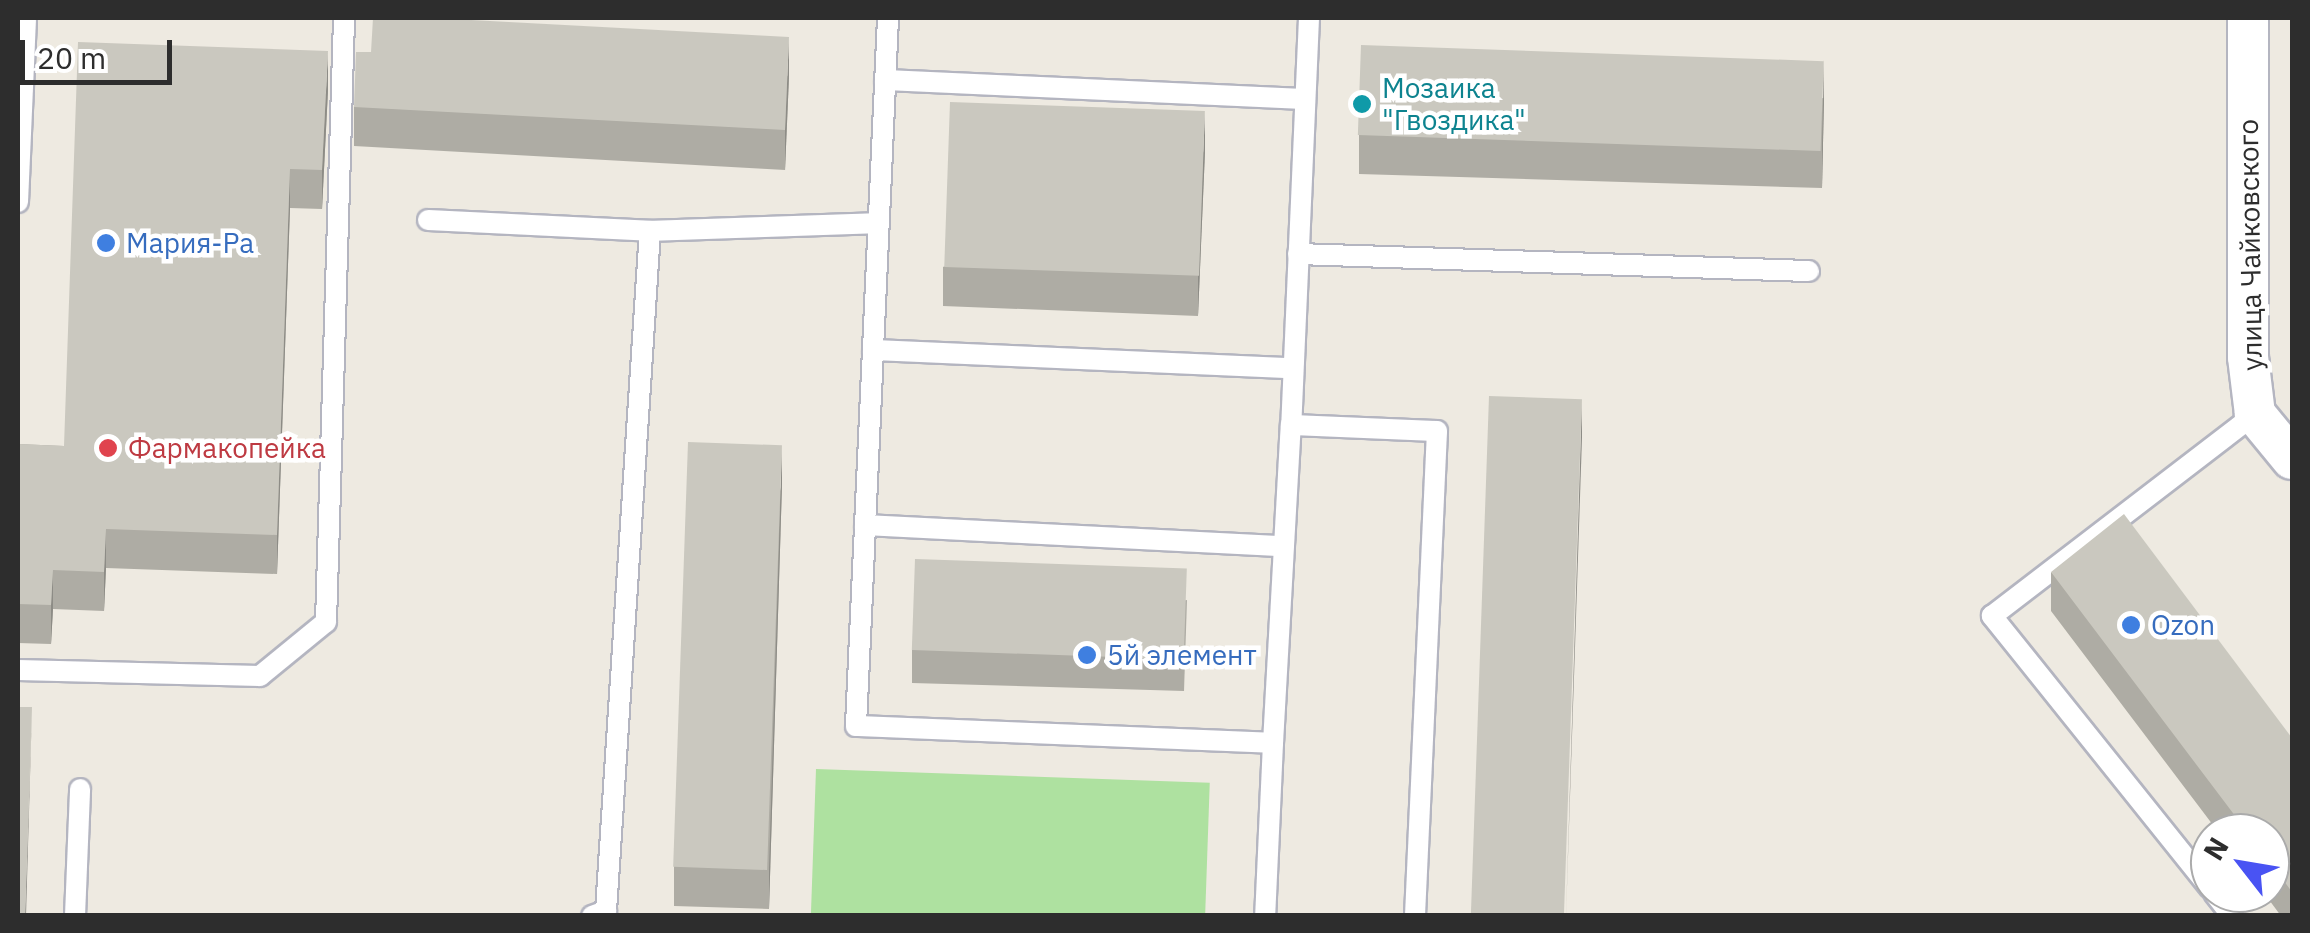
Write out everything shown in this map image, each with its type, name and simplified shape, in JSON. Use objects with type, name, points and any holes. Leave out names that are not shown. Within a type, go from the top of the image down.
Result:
[{"type":"street","name":"улица Чайковского","points":[[2248,18],[2248,356],[2255,414]]},
{"type":"street","points":[[2255,414],[2292,459]]},
{"type":"lane","points":[[18,202],[26,18]]},
{"type":"lane","points":[[18,670],[260,676],[326,622],[344,18]]},
{"type":"lane","points":[[888,18],[856,726],[1273,744]]},
{"type":"lane","points":[[1265,916],[1309,18]]},
{"type":"lane","points":[[885,80],[1305,99]]},
{"type":"lane","points":[[428,220],[650,230],[879,222]]},
{"type":"lane","points":[[592,916],[606,911],[650,230]]},
{"type":"lane","points":[[1298,254],[1808,271]]},
{"type":"lane","points":[[872,350],[1294,368]]},
{"type":"lane","points":[[2190,863],[1992,616],[2255,414]]},
{"type":"lane","points":[[1291,425],[1437,431],[1415,916]]},
{"type":"lane","points":[[866,526],[1282,546]]},
{"type":"lane","points":[[75,916],[80,789]]},
{"type":"green space","points":[[816,769],[1210,783],[1205,916],[811,915]]},
{"type":"building","points":[[373,18],[789,37],[785,130],[354,107],[356,52],[371,52]]},
{"type":"building","points":[[78,42],[328,51],[322,170],[290,169],[277,535],[106,529],[104,572],[53,570],[51,605],[18,604],[18,444],[64,446]]},
{"type":"building","points":[[1361,45],[1824,61],[1821,151],[1358,135]]},
{"type":"building","points":[[950,102],[1205,111],[1199,276],[944,267]]},
{"type":"building","points":[[1489,396],[1582,399],[1564,916],[1471,916]]},
{"type":"building","points":[[688,442],[782,445],[767,870],[673,867]]},
{"type":"building","points":[[2124,514],[2292,738],[2292,892],[2290,813],[2233,813],[2051,572]]},
{"type":"building","points":[[915,559],[1187,568],[1184,659],[912,650]]},
{"type":"building","points":[[18,707],[32,707],[25,916],[18,916]]},
{"type":"place","name":"Мозаика \"Гвоздика\"","points":[[1362,104]]},
{"type":"place","name":"Мария-Ра","points":[[106,243]]},
{"type":"place","name":"Фармакопейка","points":[[108,448]]},
{"type":"place","name":"Ozon","points":[[2131,625]]},
{"type":"place","name":"5й элемент","points":[[1087,655]]}]
